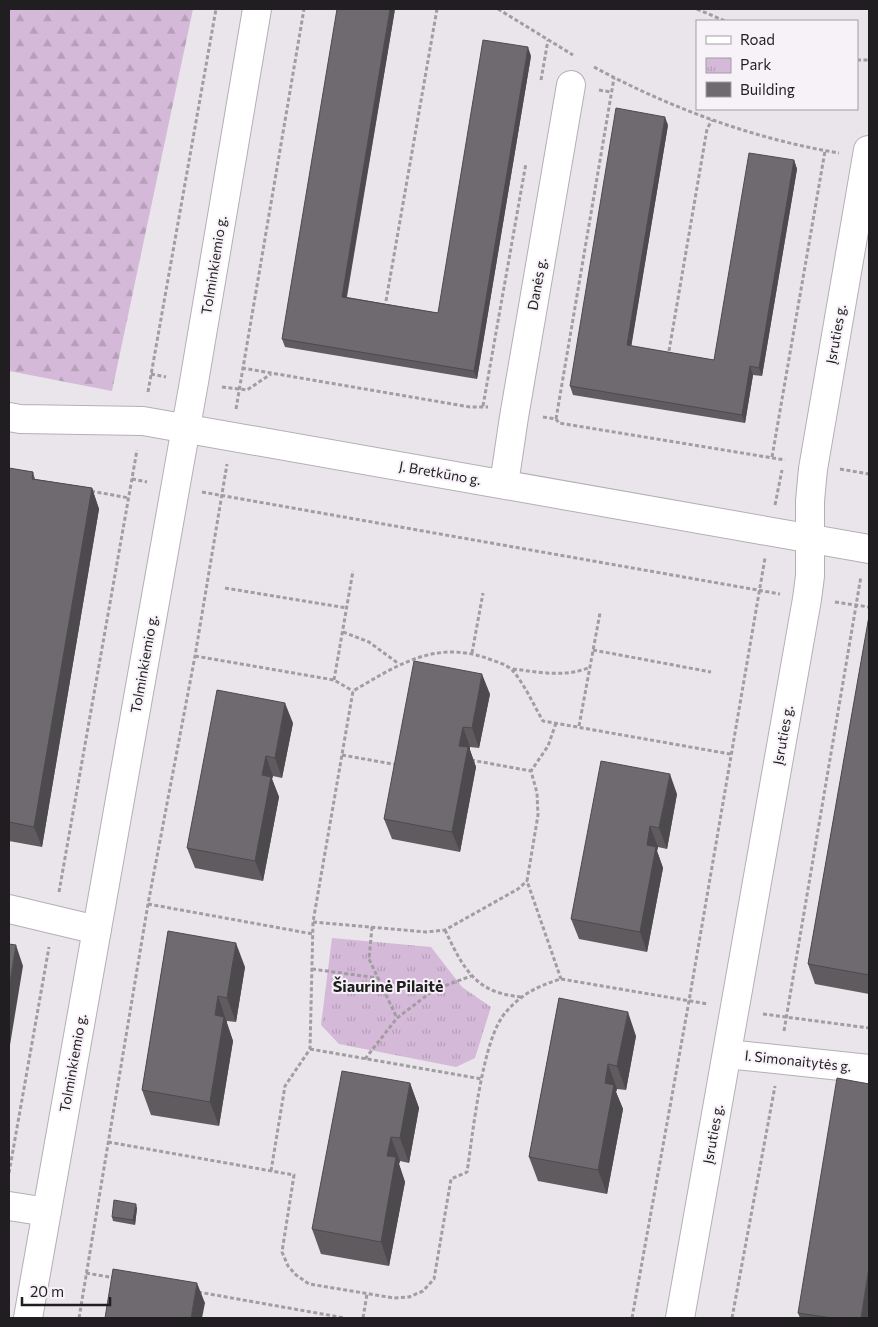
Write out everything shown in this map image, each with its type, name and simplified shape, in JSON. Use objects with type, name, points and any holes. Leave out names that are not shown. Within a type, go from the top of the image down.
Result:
[{"type":"street","name":"Tolminkiemio g.","points":[[28,1318],[176,487],[257,9]]},
{"type":"street","name":"Danės g.","points":[[504,484],[571,84]]},
{"type":"street","name":"Įsruties g.","points":[[680,1318],[807,599],[810,576],[810,501],[813,469],[868,150]]},
{"type":"street","name":"J. Bretkūno g.","points":[[9,417],[20,419],[142,421],[867,549]]},
{"type":"street","points":[[9,909],[97,930]]},
{"type":"street","name":"I. Simonaitytės g.","points":[[727,1054],[869,1069]]},
{"type":"street","points":[[9,1206],[47,1212]]},
{"type":"path","points":[[9,1171],[216,9]]},
{"type":"path","points":[[79,1318],[148,904],[195,656],[304,9]]},
{"type":"path","points":[[386,301],[437,9]]},
{"type":"path","points":[[498,9],[574,56]]},
{"type":"path","points":[[697,9],[724,20]]},
{"type":"path","points":[[539,88],[548,40]]},
{"type":"path","points":[[589,64],[614,78],[712,120],[794,144],[826,151],[772,458],[559,423],[556,419],[614,78]]},
{"type":"path","points":[[669,351],[708,129],[712,120]]},
{"type":"path","points":[[242,368],[470,407],[483,406],[527,155]]},
{"type":"path","points":[[632,1318],[689,1001],[730,754],[784,459]]},
{"type":"path","points":[[132,479],[760,591],[869,607]]},
{"type":"path","points":[[83,490],[129,498]]},
{"type":"path","points":[[732,1318],[779,1060],[856,604],[867,549]]},
{"type":"path","points":[[334,680],[354,571]]},
{"type":"path","points":[[225,588],[347,608]]},
{"type":"path","points":[[472,653],[483,593]]},
{"type":"path","points":[[579,726],[600,613]]},
{"type":"path","points":[[343,632],[370,642],[399,664]]},
{"type":"path","points":[[593,650],[711,672]]},
{"type":"path","points":[[271,1171],[285,1086],[310,1050],[313,922],[353,691],[399,664],[436,652],[472,653],[497,661],[512,669],[562,674],[582,671],[590,667]]},
{"type":"path","points":[[195,656],[334,680],[353,691]]},
{"type":"path","points":[[512,669],[543,721],[730,754]]},
{"type":"path","points":[[556,723],[548,746],[532,771],[537,793],[538,815],[526,881],[561,979]]},
{"type":"path","points":[[342,755],[405,766]]},
{"type":"path","points":[[468,759],[532,771]]},
{"type":"path","points":[[313,922],[426,932],[445,930],[518,889],[526,881]]},
{"type":"path","points":[[148,904],[313,934]]},
{"type":"path","points":[[372,927],[369,959],[397,1018]]},
{"type":"path","points":[[445,930],[461,962],[471,976],[496,992],[520,998]]},
{"type":"path","points":[[312,969],[378,978]]},
{"type":"path","points":[[365,1058],[397,1018],[434,990],[471,976]]},
{"type":"path","points":[[108,1142],[294,1175],[286,1213],[282,1252],[288,1266],[296,1275],[309,1284],[394,1298],[409,1297],[423,1291],[434,1279],[450,1180],[467,1172],[482,1079],[493,1035],[504,1013],[520,998],[542,985],[561,979],[735,1009]]},
{"type":"path","points":[[786,1018],[869,1028]]},
{"type":"path","points":[[310,1050],[482,1079]]},
{"type":"path","points":[[86,1273],[116,1278]]},
{"type":"path","points":[[194,1292],[345,1318]]},
{"type":"path","points":[[363,1318],[367,1294]]},
{"type":"path","points":[[271,1312],[272,1305]]},
{"type":"green space","points":[[9,9],[193,9],[112,391],[9,371]]},
{"type":"green space","points":[[332,938],[431,947],[462,987],[491,1007],[475,1058],[456,1067],[339,1044],[321,1025]]},
{"type":"building","points":[[337,9],[390,9],[342,297],[438,313],[483,40],[528,47],[474,371],[282,339]]},
{"type":"building","points":[[616,108],[665,117],[627,345],[714,360],[749,153],[794,160],[759,368],[750,366],[742,415],[570,386]]},
{"type":"building","points":[[9,468],[33,472],[32,479],[92,488],[34,827],[9,822]]},
{"type":"building","points":[[869,616],[869,975],[808,964]]},
{"type":"building","points":[[414,661],[482,674],[472,728],[463,727],[459,746],[468,747],[452,832],[384,819]]},
{"type":"building","points":[[217,690],[285,703],[275,758],[266,756],[262,775],[271,777],[255,861],[187,848]]},
{"type":"building","points":[[601,761],[670,774],[659,828],[650,826],[647,845],[656,847],[640,932],[571,919]]},
{"type":"building","points":[[168,931],[236,943],[227,998],[218,996],[215,1015],[224,1017],[210,1102],[142,1090]]},
{"type":"building","points":[[9,944],[16,945],[9,988]]},
{"type":"building","points":[[559,998],[628,1012],[617,1066],[608,1064],[605,1083],[614,1085],[598,1170],[529,1157]]},
{"type":"building","points":[[342,1071],[410,1083],[400,1138],[391,1137],[387,1156],[396,1157],[381,1242],[312,1229]]},
{"type":"building","points":[[837,1078],[869,1084],[869,1267],[861,1318],[832,1318],[798,1313]]},
{"type":"building","points":[[114,1200],[136,1204],[133,1220],[112,1217]]},
{"type":"building","points":[[113,1269],[197,1283],[191,1318],[105,1318]]},
{"type":"building","points":[[869,1302],[869,1318],[867,1318]]},
{"type":"district","name":"Šiaurinė Pilaitė","points":[[388,986]]}]
